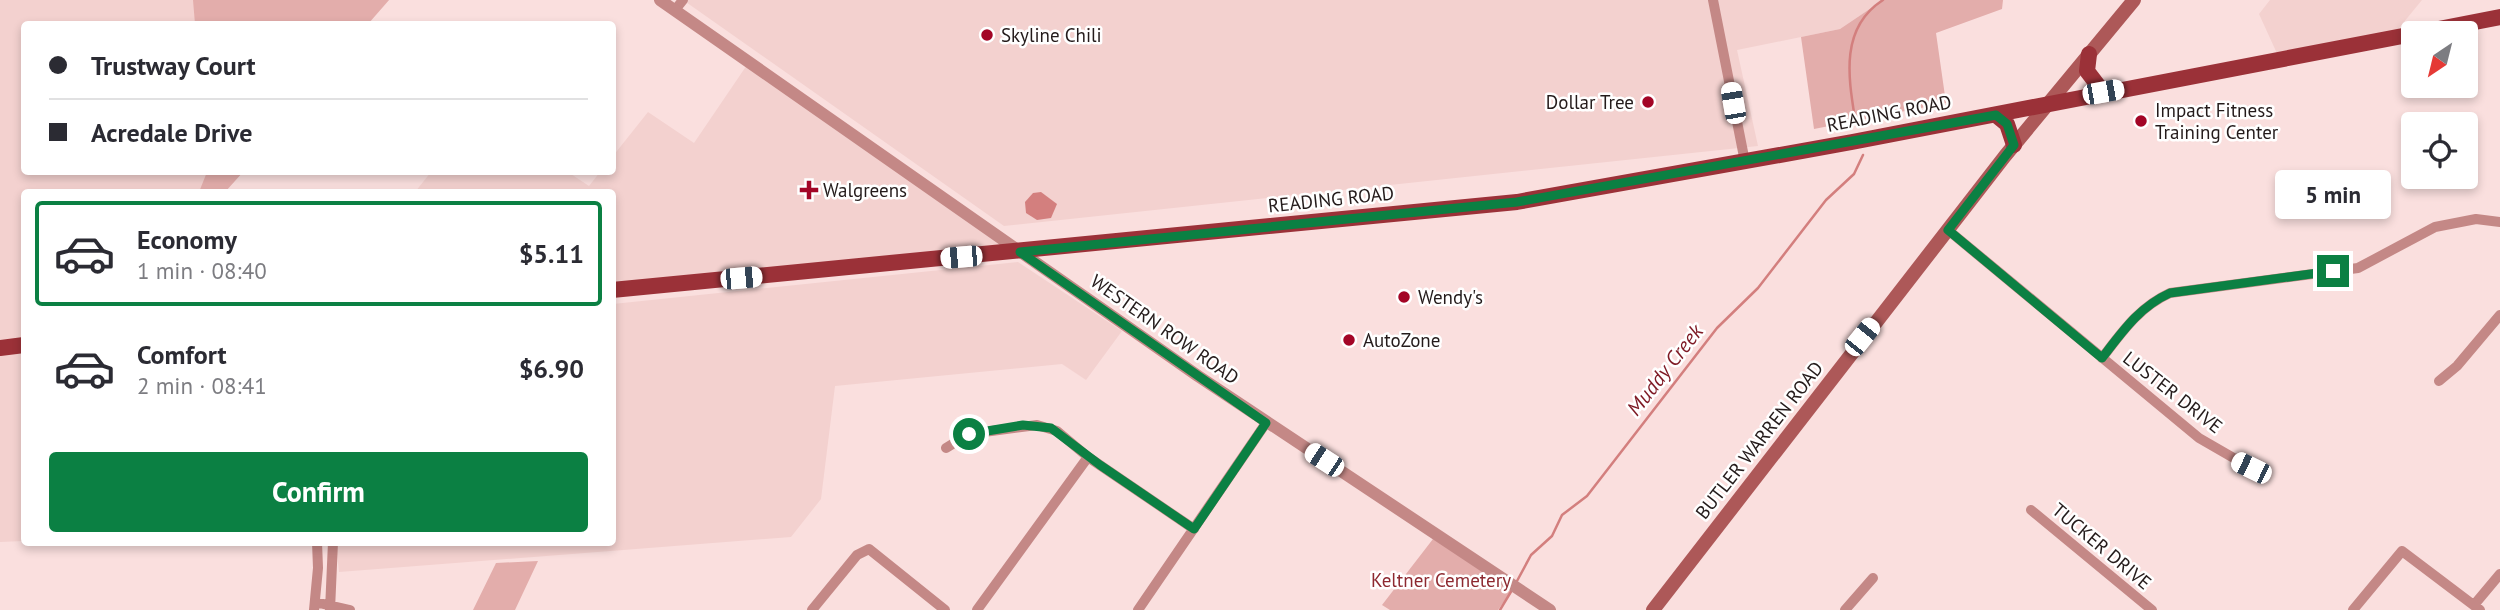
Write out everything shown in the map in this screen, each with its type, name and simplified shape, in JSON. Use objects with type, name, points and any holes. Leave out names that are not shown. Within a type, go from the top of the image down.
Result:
[{"type":"main road","name":"BUTLER WARREN ROAD","points":[[1653,610],[2014,145],[2134,0]]},
{"type":"main road","name":"READING ROAD","points":[[2478,21],[2500,17]]},
{"type":"main road","name":"READING ROAD","points":[[616,290],[1517,202],[1745,162],[2401,37]]},
{"type":"main road","points":[[2089,54],[2087,71],[2103,92]]},
{"type":"main road","points":[[1996,115],[2007,124],[2014,145]]},
{"type":"main road","points":[[0,348],[21,345]]},
{"type":"street","name":"WESTERN ROW ROAD","points":[[660,0],[679,5],[1020,252],[1266,423],[1550,610]]},
{"type":"street","points":[[1713,0],[1745,162]]},
{"type":"street","points":[[2102,358],[2134,317],[2152,301],[2170,293],[2358,268],[2435,227],[2476,219],[2500,222]]},
{"type":"street","name":"LUSTER DRIVE","points":[[1948,230],[2199,438],[2251,468]]},
{"type":"street","points":[[2439,381],[2457,366],[2500,314]]},
{"type":"street","points":[[1138,610],[1266,423]]},
{"type":"street","points":[[946,448],[969,434],[1037,425],[1057,431],[1088,457],[1194,529]]},
{"type":"street","points":[[977,610],[1088,457]]},
{"type":"street","name":"TUCKER DRIVE","points":[[2031,510],[2152,610]]},
{"type":"street","points":[[317,546],[314,606],[351,610]]},
{"type":"street","points":[[331,608],[332,546]]},
{"type":"street","points":[[812,610],[857,555],[869,550],[946,610]]},
{"type":"street","points":[[2353,610],[2402,551],[2477,607],[2500,574]]},
{"type":"street","points":[[1845,610],[1873,578]]},
{"type":"shaded area","points":[[0,0],[389,0],[371,21],[21,21],[21,175],[240,175],[228,189],[21,189],[21,541],[0,542]]},
{"type":"shaded area","points":[[683,0],[1883,0],[1840,29],[1737,50],[1758,146],[1004,226]]},
{"type":"shaded area","points":[[2270,0],[2422,0],[2405,21],[2401,21],[2401,26],[2390,39],[2280,60],[2259,14]]},
{"type":"shaded area","points":[[749,62],[1020,252],[616,290],[616,189],[417,189],[429,175],[572,175],[589,186],[598,175],[616,175],[616,152],[648,112],[694,143]]},
{"type":"shaded area","points":[[1041,192],[1057,204],[1051,218],[1037,220],[1026,213],[1025,202],[1033,193]]},
{"type":"shaded area","points":[[1018,262],[1122,331],[1086,380],[1062,364],[835,386],[821,499],[791,537],[339,572],[336,546],[616,546],[616,304]]},
{"type":"green space","points":[[193,0],[389,0],[371,21],[195,21]]},
{"type":"green space","points":[[1883,0],[2003,0],[2002,9],[1936,33],[1946,103],[1814,129],[1801,37],[1840,29]]},
{"type":"green space","points":[[206,175],[240,175],[228,189],[200,189]]},
{"type":"green space","name":"Keltner Cemetery","points":[[1433,539],[1515,586],[1498,610],[1390,610],[1382,605]]},
{"type":"green space","points":[[538,561],[515,610],[473,610],[496,563]]},
{"type":"waterway","name":"Muddy Creek","points":[[1856,125],[1850,74],[1853,41],[1869,12],[1883,0]]},
{"type":"waterway","name":"Muddy Creek","points":[[1517,581],[1531,555],[1552,536],[1562,515],[1587,496],[1717,328],[1758,288],[1826,200],[1854,174],[1863,155]]},
{"type":"waterway","name":"Muddy Creek","points":[[1500,610],[1512,590]]},
{"type":"place","name":"Skyline Chili","points":[[987,35]]},
{"type":"place","name":"Dollar Tree","points":[[1648,102]]},
{"type":"place","name":"Impact Fitness Training Center","points":[[2141,121]]},
{"type":"place","name":"Walgreens","points":[[809,190]]},
{"type":"place","name":"Wendy's","points":[[1404,297]]},
{"type":"place","name":"AutoZone","points":[[1349,340]]},
{"type":"route","points":[[969,434],[1023,425],[1051,428],[1194,529],[1266,423],[1020,252],[1517,202],[1996,115],[2007,124],[2014,145],[1948,230],[2102,358],[2134,317],[2152,301],[2170,293],[2333,271]]}]
